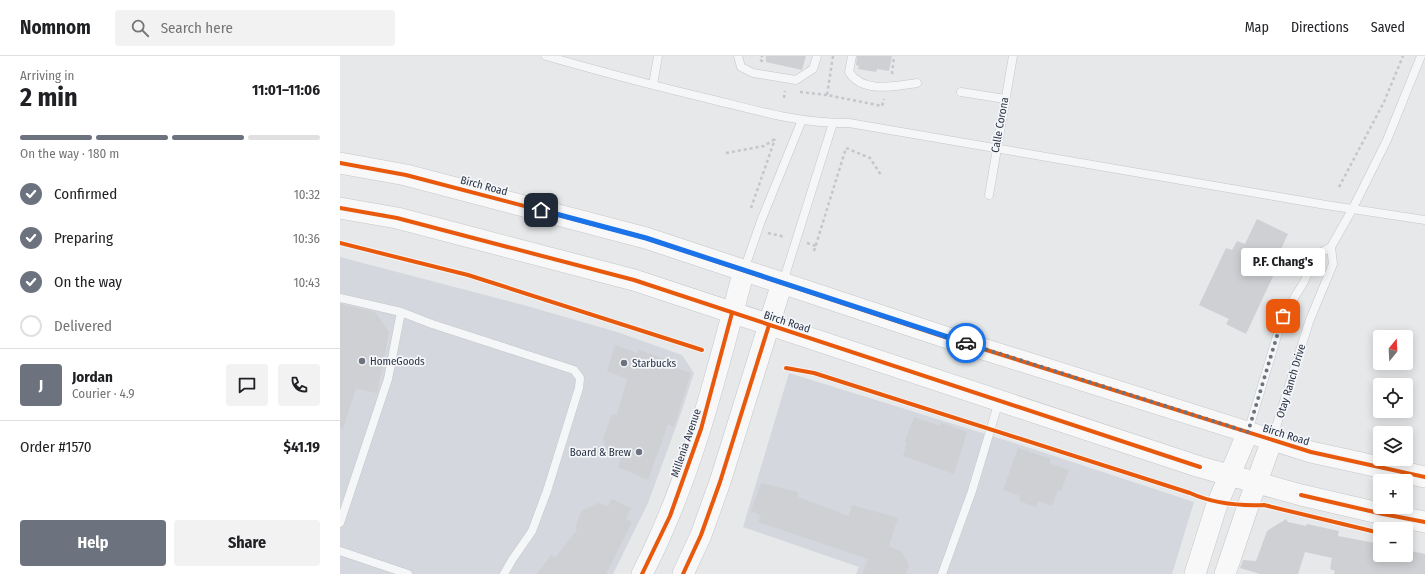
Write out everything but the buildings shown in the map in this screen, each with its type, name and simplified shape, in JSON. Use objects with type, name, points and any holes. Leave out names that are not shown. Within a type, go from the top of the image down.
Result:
[{"type":"main road","name":"Birch Road","points":[[340,163],[406,175],[631,234],[945,337],[1316,454],[1425,477]]},
{"type":"main road","name":"Birch Road","points":[[340,208],[396,218],[634,280],[1229,476],[1376,513],[1425,522]]},
{"type":"main road","name":"Millenia Avenue","points":[[642,574],[670,516],[699,436],[744,270]]},
{"type":"main road","points":[[683,574],[701,535],[720,482],[782,283]]},
{"type":"main road","points":[[1195,574],[1216,507],[1248,432]]},
{"type":"main road","points":[[1226,574],[1272,440]]},
{"type":"lane","points":[[546,56],[653,85],[770,114],[802,120],[833,123],[848,122],[1425,220]]},
{"type":"lane","points":[[653,85],[658,56]]},
{"type":"lane","points":[[738,56],[741,67],[753,73],[796,80],[814,69],[817,56]]},
{"type":"lane","points":[[852,56],[849,72],[853,77],[862,83],[886,87],[918,83]]},
{"type":"lane","name":"Calle Corona","points":[[989,195],[1013,56]]},
{"type":"lane","points":[[1248,432],[1283,316],[1304,282],[1316,255],[1331,247],[1353,208],[1387,140],[1421,56]]},
{"type":"lane","points":[[961,92],[1005,98]]},
{"type":"lane","points":[[744,270],[761,221],[802,120]]},
{"type":"lane","points":[[782,283],[833,123]]},
{"type":"lane","name":"Otay Ranch Drive","points":[[1272,440],[1309,322],[1333,264],[1331,247]]},
{"type":"lane","points":[[340,298],[401,312],[432,324],[574,370],[580,378],[579,388],[532,531],[504,574]]},
{"type":"lane","points":[[340,522],[388,379],[401,312]]},
{"type":"lane","points":[[942,574],[972,491],[999,401]]},
{"type":"lane","points":[[340,551],[408,574]]},
{"type":"lane","points":[[510,574],[512,560]]},
{"type":"path","points":[[827,95],[833,56]]},
{"type":"path","points":[[1339,187],[1384,102],[1403,56]]},
{"type":"path","points":[[784,98],[785,90],[827,95],[850,100]]},
{"type":"path","points":[[726,153],[764,146],[775,139]]},
{"type":"path","points":[[814,251],[846,148],[870,158],[881,175]]},
{"type":"shaded area","points":[[340,257],[527,306],[617,332],[682,355],[694,373],[648,503],[613,574],[340,574]]},
{"type":"shaded area","points":[[789,373],[1008,441],[1194,502],[1172,574],[856,574],[859,567],[743,527]]},
{"type":"cycle path","points":[[340,163],[406,175],[646,238],[945,337],[1311,452],[1425,477]]},
{"type":"cycle path","points":[[340,208],[397,218],[634,280],[1200,467]]},
{"type":"cycle path","points":[[340,243],[468,275],[702,350]]},
{"type":"cycle path","points":[[642,574],[670,516],[701,429],[732,313]]},
{"type":"cycle path","points":[[683,574],[701,535],[720,482],[769,325]]},
{"type":"cycle path","points":[[786,368],[814,373],[1207,499],[1235,504],[1264,505],[1373,531]]},
{"type":"cycle path","points":[[1301,495],[1425,522]]},
{"type":"way so far","points":[[966,343],[1248,432],[1283,316]]},
{"type":"place","name":"P.F. Chang's","points":[[1283,316]]},
{"type":"place","name":"HomeGoods","points":[[362,361]]},
{"type":"place","name":"Starbucks","points":[[624,363]]},
{"type":"place","name":"Board & Brew","points":[[639,452]]},
{"type":"route","points":[[541,210],[646,238],[966,343]]}]
